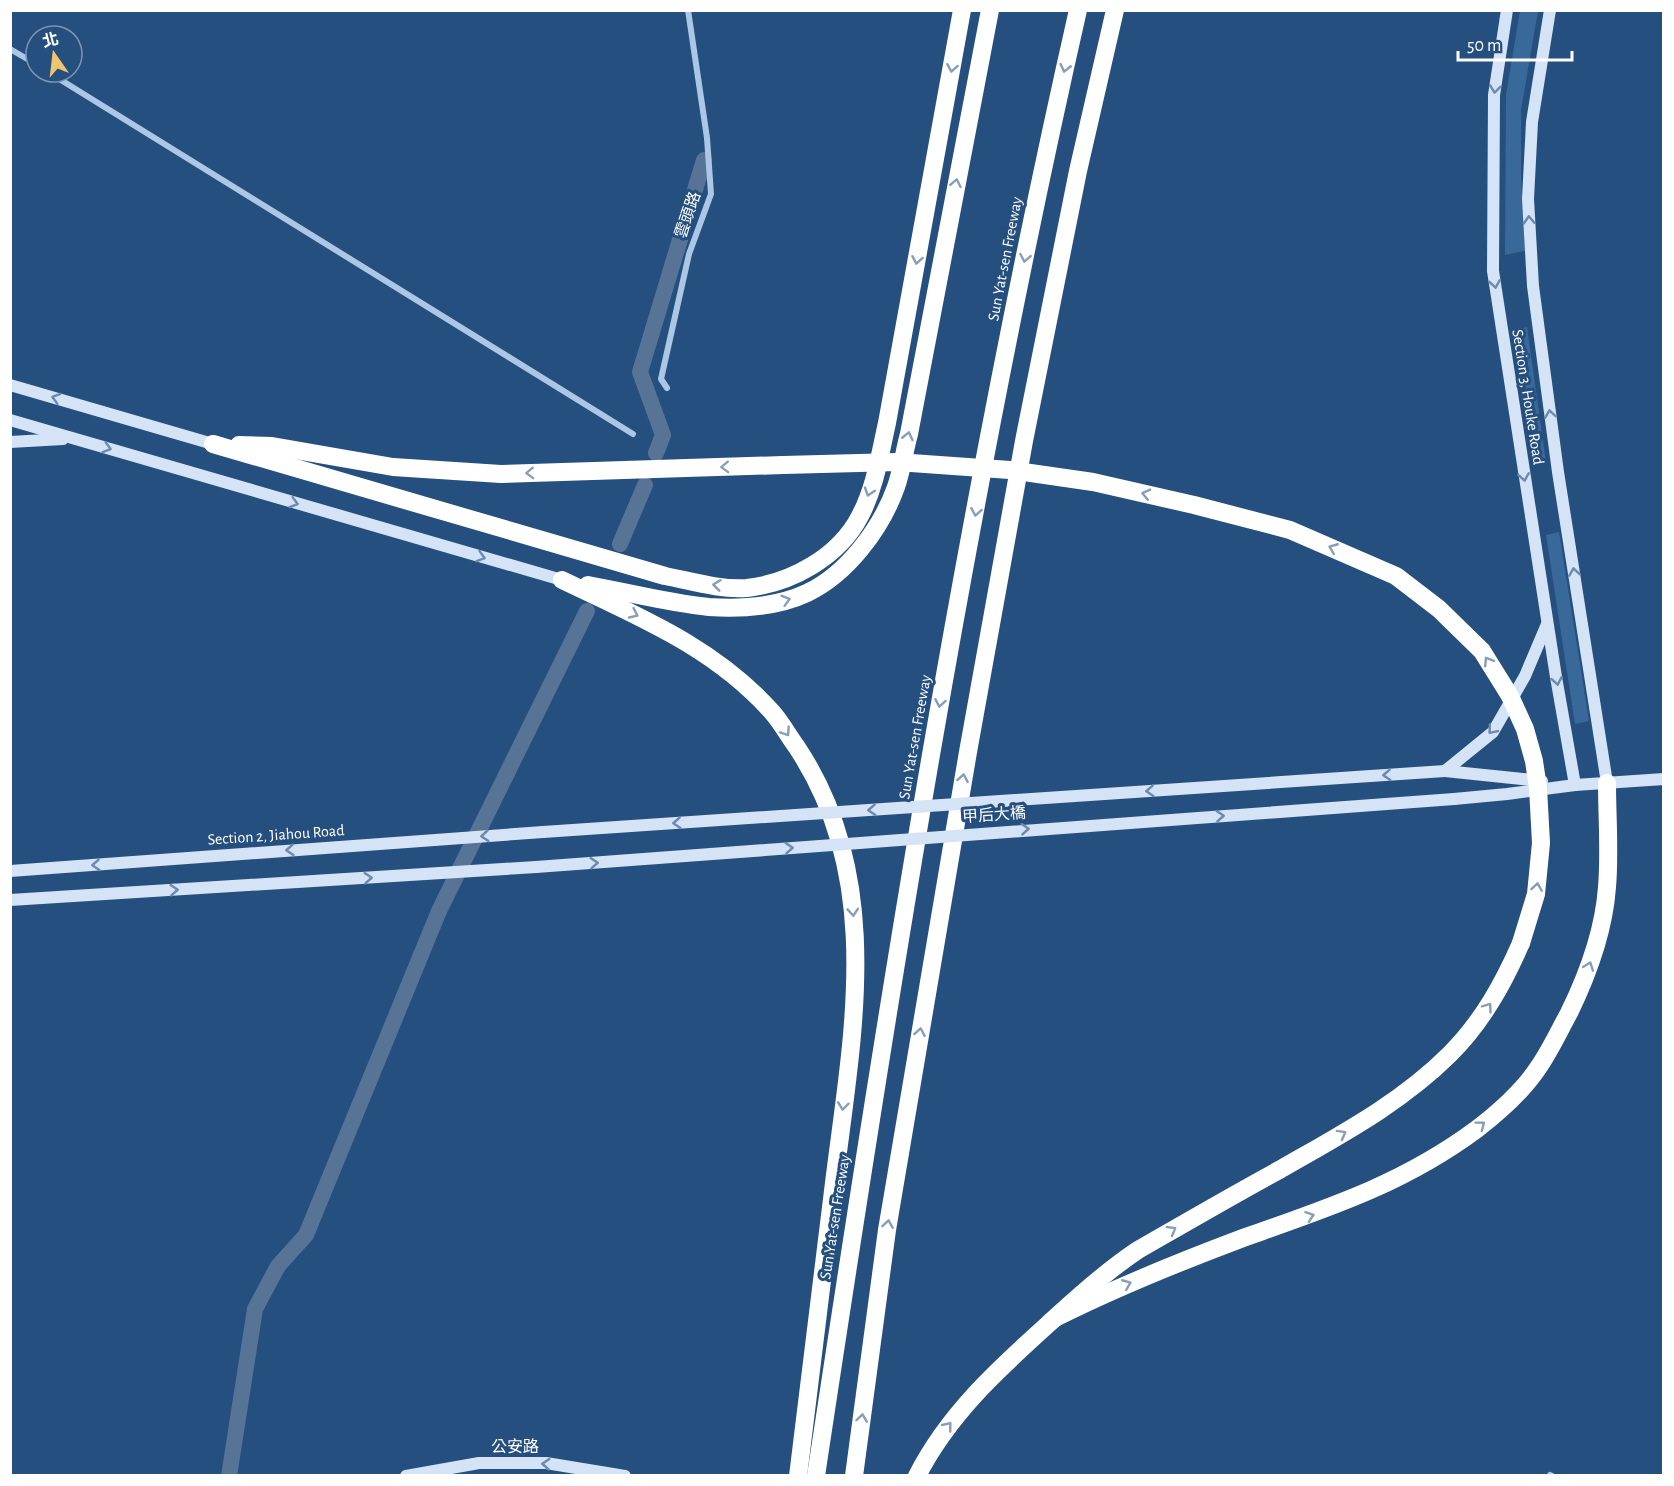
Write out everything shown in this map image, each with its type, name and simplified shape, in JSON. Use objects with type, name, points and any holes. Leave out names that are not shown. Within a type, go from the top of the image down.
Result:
[{"type":"highway","points":[[213,444],[665,576],[714,586],[746,588],[775,582],[802,572],[828,555],[848,534],[860,516],[871,490],[887,423],[962,10]]},
{"type":"highway","points":[[562,580],[706,606],[758,606],[784,601],[808,592],[826,581],[862,549],[886,509],[896,486],[909,434],[990,10]]},
{"type":"highway","name":"Sun Yat-sen Freeway","points":[[816,1476],[878,1067],[934,741],[1038,189],[1078,10]]},
{"type":"highway","points":[[854,1476],[886,1230],[968,752],[1024,441],[1078,171],[1115,10]]},
{"type":"highway","points":[[213,444],[272,446],[393,466],[501,474],[897,462],[1010,470],[1093,482],[1290,530],[1354,557],[1395,576],[1439,609],[1482,651],[1510,696],[1525,729],[1534,761],[1541,834],[1536,894],[1521,943],[1493,1001],[1450,1054],[1405,1093],[1351,1130],[1138,1250],[1111,1268],[1015,1353],[978,1390],[938,1438],[917,1476]]},
{"type":"highway","points":[[562,580],[673,633],[712,657],[741,680],[774,714],[808,764],[833,816],[844,853],[854,922],[854,1018],[798,1476]]},
{"type":"highway","points":[[1055,1318],[1113,1289],[1174,1264],[1323,1211],[1379,1188],[1422,1166],[1494,1116],[1538,1069],[1579,992],[1591,960],[1607,888],[1607,783]]},
{"type":"main road","name":"Section 3, Houke Road","points":[[1507,10],[1494,95],[1493,271],[1575,785]]},
{"type":"main road","name":"Section 3, Houke Road","points":[[1550,10],[1532,122],[1528,199],[1533,286],[1560,483],[1607,783]]},
{"type":"main road","points":[[10,385],[213,444]]},
{"type":"main road","points":[[10,420],[562,580]]},
{"type":"main road","points":[[10,442],[74,439]]},
{"type":"main road","points":[[1445,771],[1493,732],[1526,676],[1548,623]]},
{"type":"main road","points":[[1445,771],[1575,785],[1664,779]]},
{"type":"main road","name":"甲后大橋","points":[[543,832],[1445,771]]},
{"type":"main road","name":"甲后大橋","points":[[10,900],[536,867],[1507,795],[1575,785]]},
{"type":"main road","name":"Section 2, Jiahou Road","points":[[10,871],[543,832]]},
{"type":"main road","name":"公安路","points":[[406,1476],[479,1463],[501,1463],[546,1464],[625,1476]]},
{"type":"street","name":"雲頭路","points":[[667,388],[661,379],[689,254],[711,194],[707,138],[688,10]]},
{"type":"street","points":[[10,49],[24,57]]},
{"type":"street","points":[[67,84],[633,434]]},
{"type":"shaded area","points":[[1520,11],[1538,11],[1521,110],[1521,178],[1525,251],[1505,255],[1506,95]]},
{"type":"shaded area","points":[[1527,327],[1546,462],[1537,462],[1516,330]]},
{"type":"shaded area","points":[[1559,532],[1589,721],[1575,724],[1546,535]]},
{"type":"waterway","points":[[656,453],[663,435],[640,372],[704,160]]},
{"type":"waterway","points":[[620,544],[645,485]]},
{"type":"waterway","points":[[229,1476],[255,1309],[278,1266],[306,1235],[439,911],[587,611]]}]
